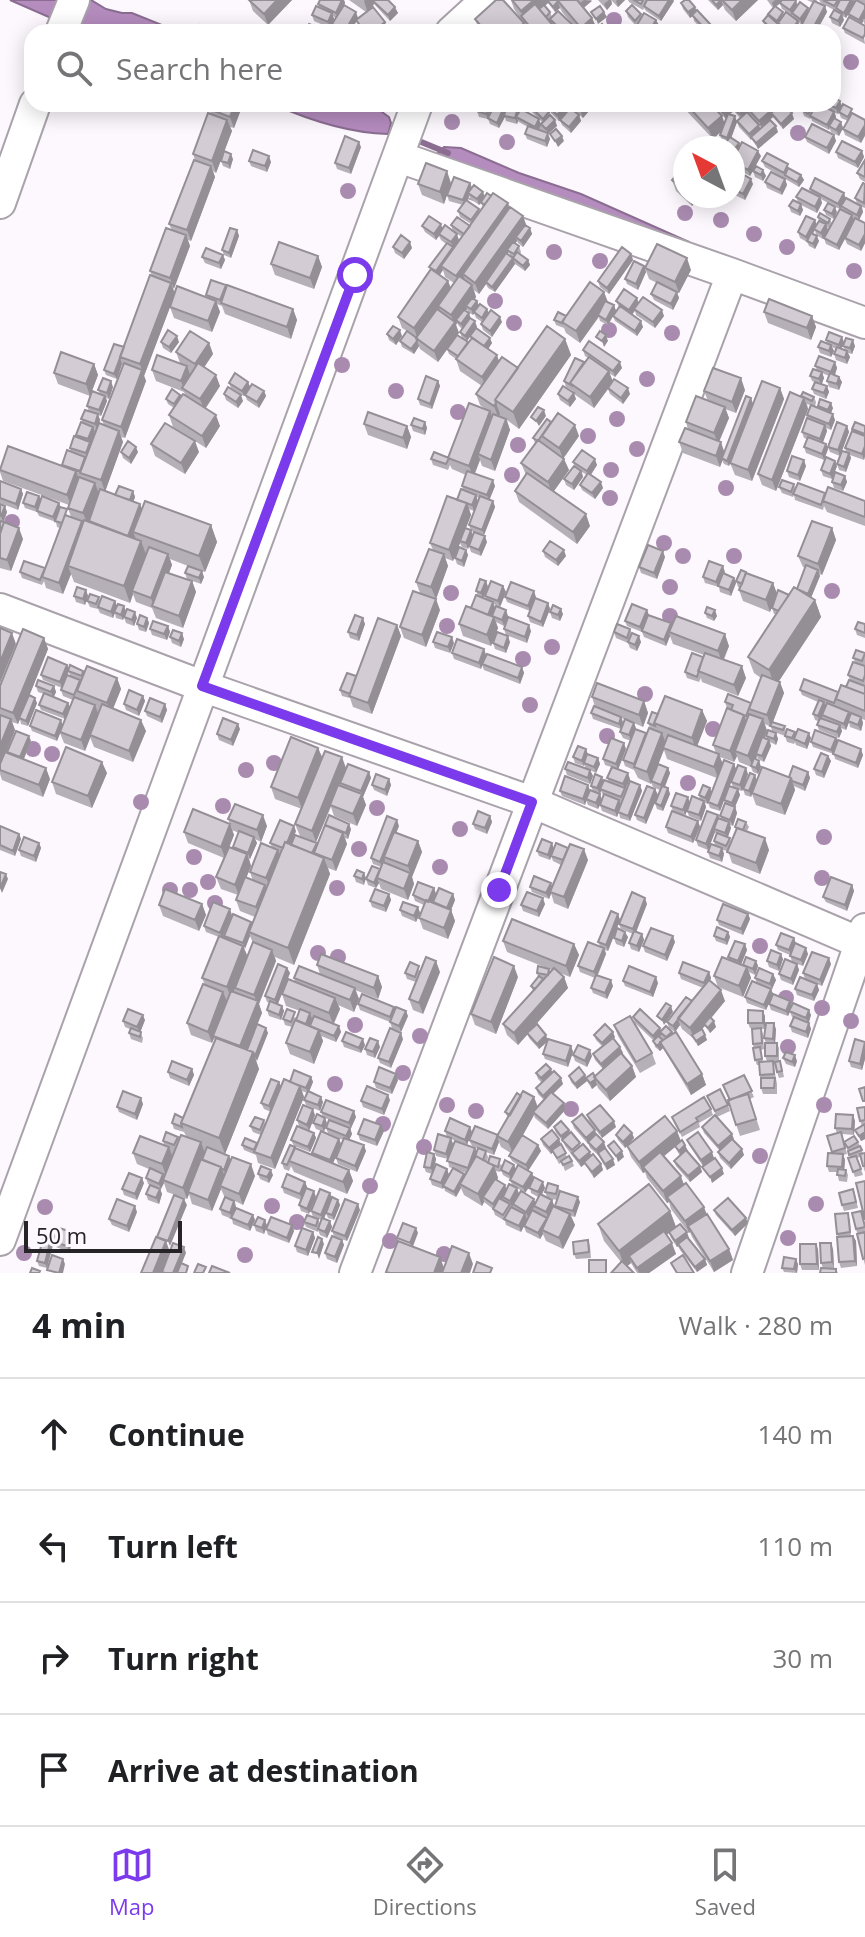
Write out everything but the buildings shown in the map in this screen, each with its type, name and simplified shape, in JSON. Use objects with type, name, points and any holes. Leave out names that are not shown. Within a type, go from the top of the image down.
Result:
[{"type":"street","points":[[64,24],[74,0]]},
{"type":"street","points":[[460,24],[486,0]]},
{"type":"street","points":[[0,203],[32,112]]},
{"type":"street","points":[[0,1240],[415,112]]},
{"type":"street","points":[[400,153],[865,323]]},
{"type":"street","points":[[355,1273],[732,274]]},
{"type":"street","points":[[0,609],[202,686],[532,802],[863,939],[747,1273]]},
{"type":"shaded area","points":[[10,0],[91,0],[106,9],[132,13],[159,24],[65,24]]},
{"type":"shaded area","points":[[294,112],[382,112],[391,123],[388,134],[359,131]]},
{"type":"shaded area","points":[[444,147],[461,148],[519,173],[581,194],[689,242],[691,253],[442,157],[438,153]]},
{"type":"waterway","points":[[414,139],[448,153]]},
{"type":"route","points":[[355,275],[202,686],[532,802],[499,890]]}]
